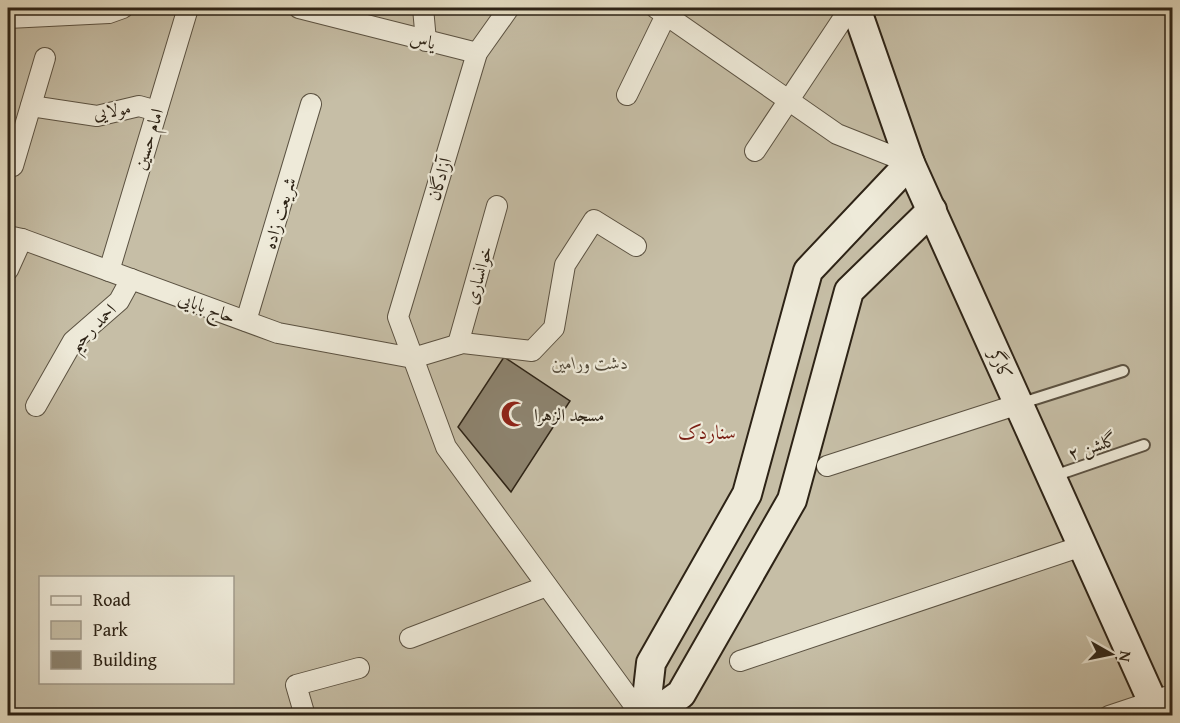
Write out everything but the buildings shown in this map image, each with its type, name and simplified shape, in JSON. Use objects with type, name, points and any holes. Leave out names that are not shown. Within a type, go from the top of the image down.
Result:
[{"type":"main road","name":"کارگر","points":[[856,8],[910,163],[1082,546],[1161,704]]},
{"type":"main road","points":[[643,716],[651,663],[747,494],[808,271],[910,163]]},
{"type":"main road","points":[[650,716],[681,694],[792,500],[849,291],[932,210]]},
{"type":"street","points":[[8,18],[109,13],[123,8]]},
{"type":"street","name":"امام حسین","points":[[109,272],[188,8]]},
{"type":"street","name":"یاس","points":[[299,8],[354,15],[426,40],[477,53]]},
{"type":"street","points":[[423,8],[426,40]]},
{"type":"street","name":"آزادگان","points":[[413,358],[398,317],[477,53],[509,8]]},
{"type":"street","points":[[755,151],[850,8]]},
{"type":"street","points":[[627,95],[665,10],[837,134],[910,163]]},
{"type":"street","points":[[13,166],[45,58]]},
{"type":"street","name":"شریعت زاده","points":[[246,321],[311,104]]},
{"type":"street","name":"مولایی","points":[[31,106],[97,116],[139,105],[157,111]]},
{"type":"street","name":"خوانساری","points":[[458,344],[497,206]]},
{"type":"street","points":[[636,246],[594,220],[565,265],[554,328],[532,351],[463,343],[413,358],[446,447],[643,716]]},
{"type":"street","points":[[8,270],[15,238]]},
{"type":"street","name":"حاج بابایی","points":[[15,238],[278,333],[413,358]]},
{"type":"street","name":"احمد رحیم","points":[[36,406],[73,341],[119,301],[131,279]]},
{"type":"street","points":[[827,466],[1019,404]]},
{"type":"street","points":[[740,661],[1082,546]]},
{"type":"street","points":[[410,638],[547,586]]},
{"type":"street","points":[[305,716],[296,685],[359,668]]},
{"type":"street","points":[[1109,716],[1161,704]]},
{"type":"lane","points":[[1019,404],[1123,371]]},
{"type":"lane","name":"گلشن ۲","points":[[1051,477],[1144,445]]},
{"type":"green space","name":"دشت ورامین","points":[[8,8],[1172,8],[1172,715],[8,715]]},
{"type":"place","name":"مسجد الزهرا","points":[[514,414]]},
{"type":"district","name":"سناردک","points":[[707,431]]}]
